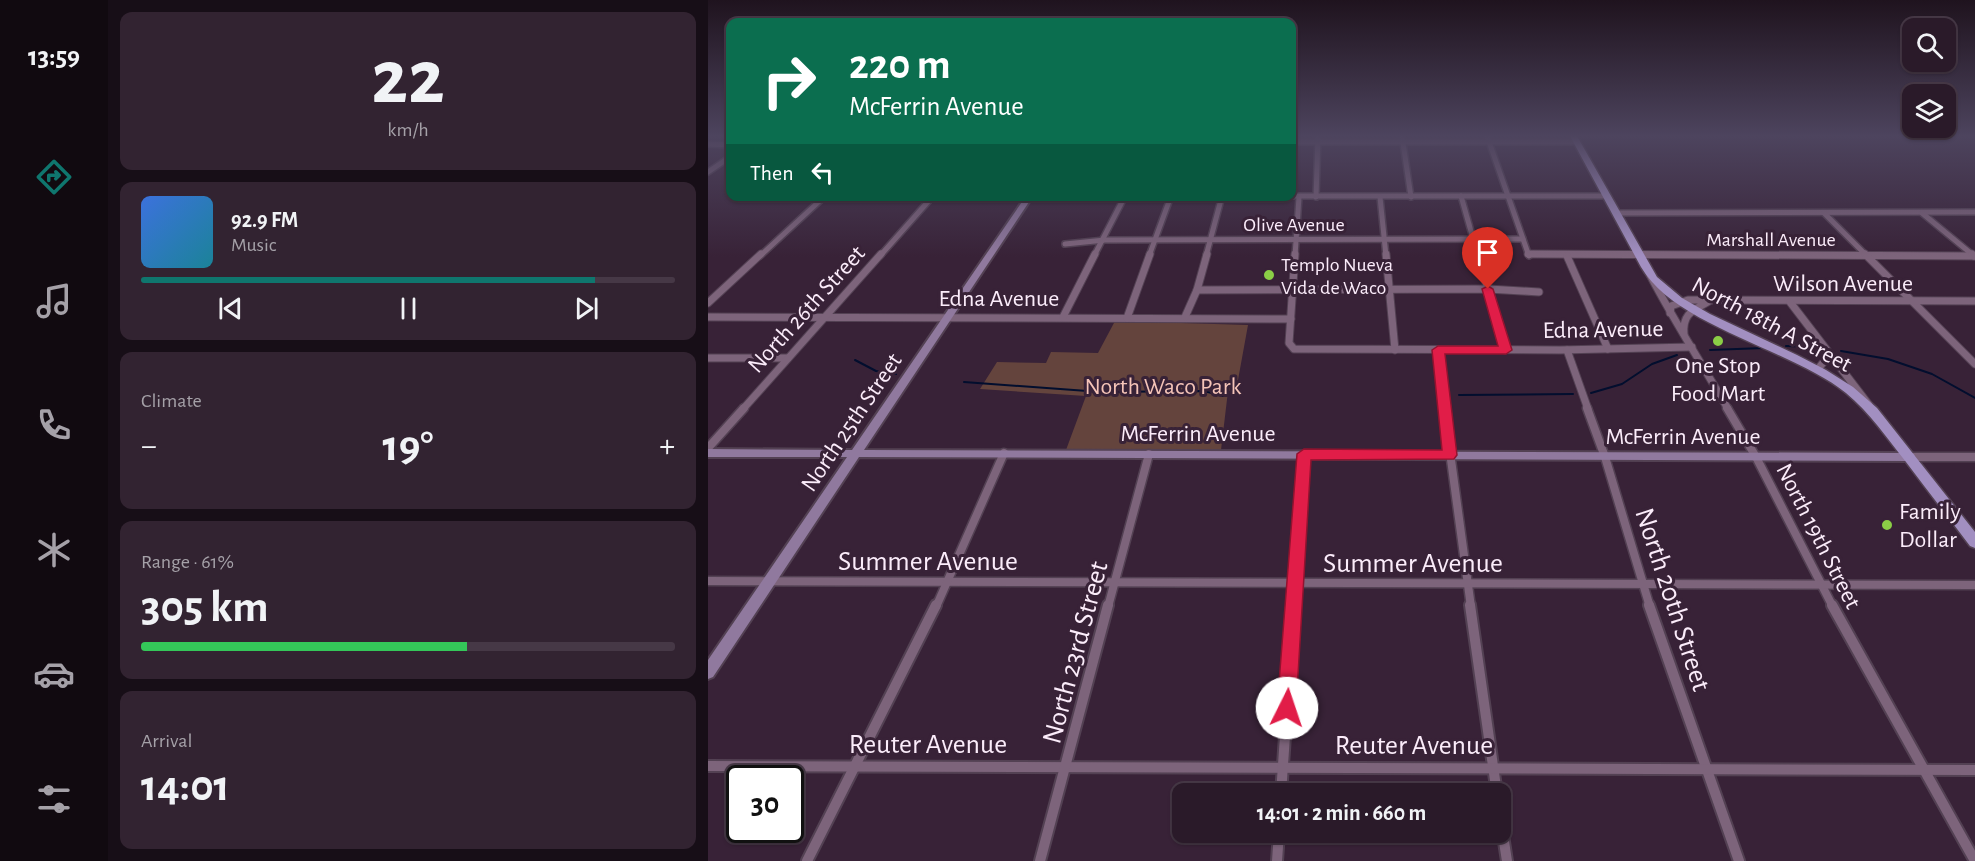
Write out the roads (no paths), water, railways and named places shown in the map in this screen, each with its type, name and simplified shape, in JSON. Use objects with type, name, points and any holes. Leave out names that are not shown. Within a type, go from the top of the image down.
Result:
[{"type":"main road","name":"North 19th Street","points":[[1596,176],[1650,275]]},
{"type":"main road","name":"North 18th A Street","points":[[1650,275],[1681,301],[1696,310],[1818,369],[1858,396],[1910,457],[1975,542]]},
{"type":"street","points":[[1316,197],[1317,176]]},
{"type":"street","points":[[1408,176],[1411,196]]},
{"type":"street","points":[[1501,176],[1530,256],[1567,256],[1608,349]]},
{"type":"street","points":[[1461,196],[1506,350]]},
{"type":"street","points":[[1291,319],[1299,197],[1607,196]]},
{"type":"street","points":[[1380,197],[1395,350]]},
{"type":"street","points":[[708,303],[820,201]]},
{"type":"street","name":"North 26th Street","points":[[708,448],[928,201]]},
{"type":"street","name":"North 25th Street","points":[[708,672],[1027,201]]},
{"type":"street","points":[[1063,317],[1105,240],[1123,201]]},
{"type":"street","points":[[1127,318],[1169,201]]},
{"type":"street","points":[[1185,317],[1197,290],[1221,201]]},
{"type":"street","points":[[1616,213],[1975,213]]},
{"type":"street","points":[[1824,213],[1974,361]]},
{"type":"street","points":[[1922,213],[1974,256]]},
{"type":"street","name":"Olive Avenue","points":[[1065,244],[1105,240],[1523,238]]},
{"type":"street","name":"Marshall Avenue","points":[[1567,256],[1974,256]]},
{"type":"street","name":"North 19th Street","points":[[1650,275],[1677,327],[1692,347],[1756,456],[1820,584],[1975,861]]},
{"type":"street","points":[[1197,290],[1488,289],[1539,292]]},
{"type":"street","points":[[1684,334],[1684,320],[1711,300]]},
{"type":"street","points":[[1670,313],[1673,304],[1681,301]]},
{"type":"street","name":"Wilson Avenue","points":[[1681,301],[1975,302]]},
{"type":"street","points":[[1790,302],[1827,353],[1825,361],[1818,369]]},
{"type":"street","name":"Edna Avenue","points":[[708,316],[1291,319],[1289,343],[1298,351],[1692,347]]},
{"type":"street","points":[[1818,339],[1845,368],[1873,411]]},
{"type":"street","points":[[1438,350],[1449,455],[1495,783]]},
{"type":"street","name":"North 20th Street","points":[[1567,350],[1605,457],[1642,585],[1739,861]]},
{"type":"street","points":[[708,358],[788,358]]},
{"type":"street","name":"McFerrin Avenue","points":[[708,453],[1975,457]]},
{"type":"street","points":[[807,861],[908,665],[1004,453]]},
{"type":"street","name":"North 23rd Street","points":[[1040,861],[1149,454]]},
{"type":"street","points":[[1282,783],[1304,454]]},
{"type":"street","name":"Summer Avenue","points":[[708,581],[1975,585]]},
{"type":"street","name":"Reuter Avenue","points":[[708,766],[1975,770]]},
{"type":"street","points":[[1277,861],[1278,843]]},
{"type":"street","points":[[1504,843],[1507,861]]},
{"type":"waterway","points":[[1786,346],[1816,347]]},
{"type":"waterway","points":[[1710,350],[1764,348]]},
{"type":"waterway","points":[[1841,351],[1888,359],[1932,374],[1975,398]]},
{"type":"waterway","points":[[1591,393],[1622,384],[1652,364],[1677,355]]},
{"type":"waterway","points":[[855,360],[876,371],[896,374]]},
{"type":"waterway","points":[[964,382],[1101,392],[1204,391],[1223,396]]},
{"type":"waterway","points":[[1459,395],[1573,394]]},
{"type":"place","name":"Templo Nueva Vida de Waco","points":[[1269,275]]},
{"type":"place","name":"One Stop Food Mart","points":[[1718,341]]},
{"type":"place","name":"Family Dollar","points":[[1887,525]]},
{"type":"park label","name":"North Waco Park","points":[[1163,386]]}]
